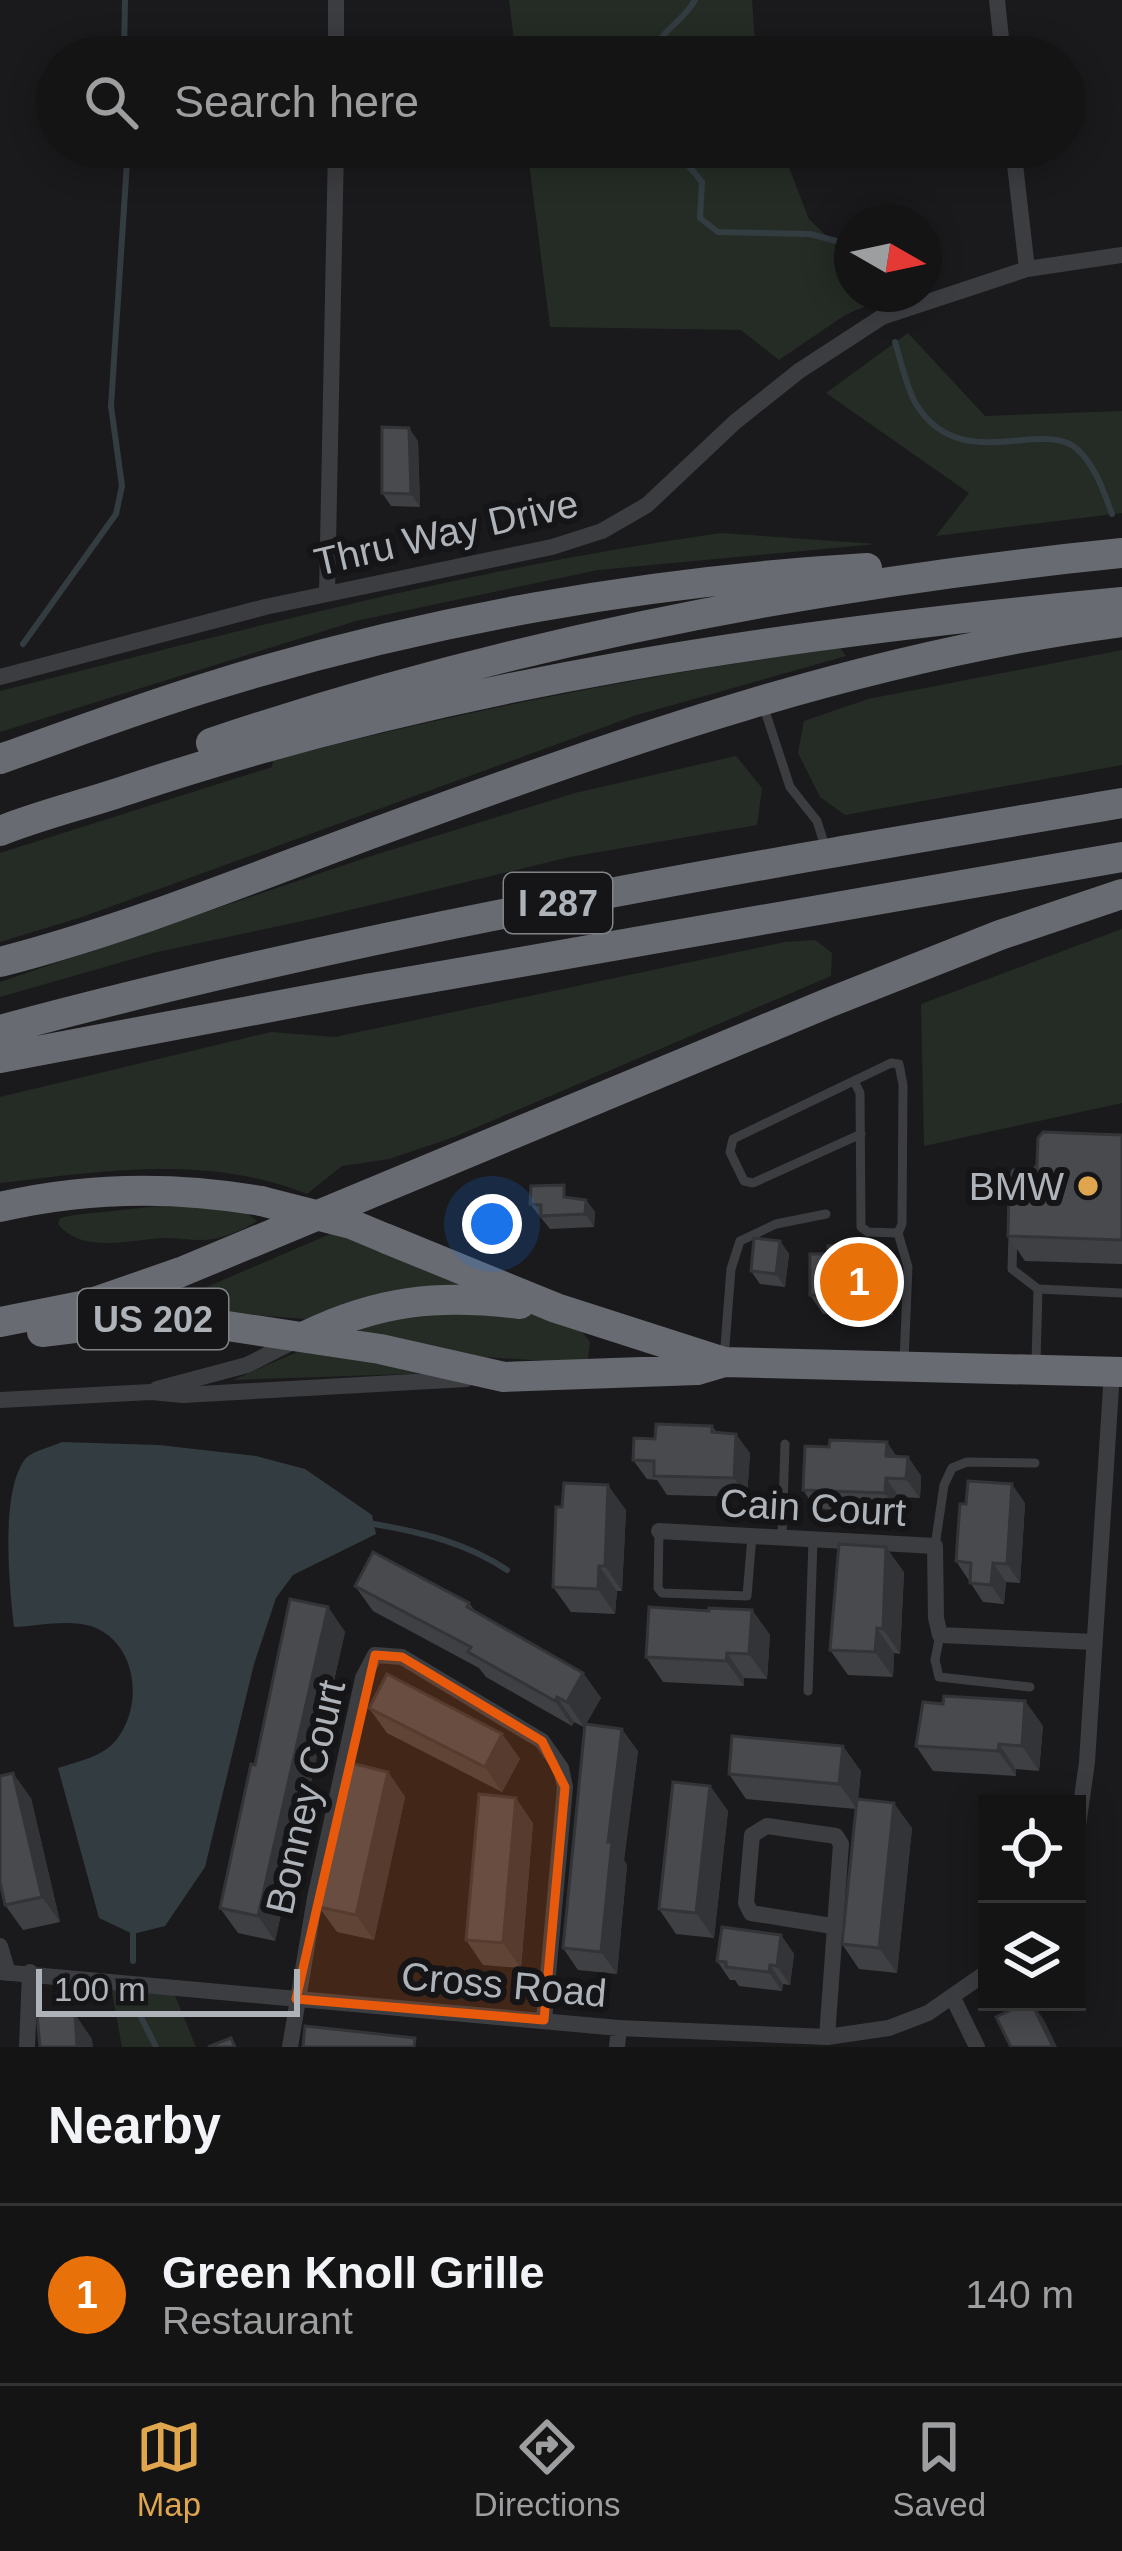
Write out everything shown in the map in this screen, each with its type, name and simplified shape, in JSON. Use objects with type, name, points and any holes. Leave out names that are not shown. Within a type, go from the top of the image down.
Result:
[{"type":"highway","points":[[52,810],[78,790],[171,756],[450,671],[720,610],[1005,565],[1122,553]]},
{"type":"highway","points":[[0,759],[309,658],[487,618],[702,582],[795,572],[1005,565]]},
{"type":"highway","points":[[0,831],[52,810],[83,805],[318,732],[531,683],[816,636],[1122,602]]},
{"type":"highway","points":[[0,962],[115,927],[575,760],[761,699],[989,644],[1122,622]]},
{"type":"highway","name":"I 287","points":[[0,1030],[353,944],[826,853],[1122,803]]},
{"type":"highway","name":"I 287","points":[[0,1058],[347,992],[1122,857]]},
{"type":"highway","points":[[0,1327],[86,1305],[182,1272],[850,994],[1000,934],[1122,894]]},
{"type":"highway","name":"US 202","points":[[0,1207],[128,1190],[261,1201],[335,1220],[556,1308],[724,1362]]},
{"type":"highway","points":[[305,1336],[383,1304],[460,1298],[556,1308]]},
{"type":"highway","name":"US 202","points":[[0,1327],[18,1335],[160,1318],[305,1336],[504,1376],[697,1370],[724,1362],[1117,1372]]},
{"type":"highway","points":[[599,1371],[611,1349],[600,1323]]},
{"type":"street","points":[[336,0],[336,36]]},
{"type":"street","points":[[997,0],[1001,36]]},
{"type":"street","points":[[327,594],[336,168]]},
{"type":"street","points":[[1015,168],[1027,269]]},
{"type":"street","name":"Thru Way Drive","points":[[0,677],[265,607],[552,547],[602,531],[647,506],[735,422],[849,337],[888,315],[1027,269],[1122,255]]},
{"type":"street","points":[[151,1392],[247,1365],[305,1336]]},
{"type":"street","points":[[1082,1795],[1117,1372]]},
{"type":"street","points":[[0,1400],[151,1392],[183,1395],[504,1376]]},
{"type":"street","name":"Cain Court","points":[[659,1532],[935,1546],[940,1635]]},
{"type":"street","points":[[940,1635],[1094,1642]]},
{"type":"street","name":"Bonney Court","points":[[296,1999],[363,1678],[380,1654],[402,1657],[542,1741],[561,1768],[565,1786],[544,2020]]},
{"type":"street","points":[[826,2037],[841,1844],[836,1836],[767,1826],[756,1829],[746,1903],[751,1913],[832,1926]]},
{"type":"street","points":[[0,1946],[4,1973]]},
{"type":"street","points":[[27,2047],[30,1972]]},
{"type":"street","name":"Cross Road","points":[[4,1973],[619,2027],[826,2037],[889,2028],[952,1998],[978,1979]]},
{"type":"street","points":[[952,1998],[977,2047]]},
{"type":"street","points":[[290,2047],[296,1999]]},
{"type":"street","points":[[617,2047],[619,2027]]},
{"type":"lane","points":[[761,699],[779,763],[790,787],[817,821],[826,853]]},
{"type":"lane","points":[[861,1133],[753,1183],[742,1178],[730,1152],[734,1139],[893,1063],[900,1068],[902,1224],[898,1233],[908,1267],[904,1367]]},
{"type":"lane","points":[[854,1081],[860,1093],[861,1227],[868,1232],[898,1233]]},
{"type":"lane","points":[[1014,1206],[1015,1173],[1036,1172],[1053,1150]]},
{"type":"lane","points":[[724,1362],[731,1269],[740,1241],[776,1224],[826,1214]]},
{"type":"lane","points":[[1013,1223],[1012,1269],[1038,1289],[1122,1293]]},
{"type":"lane","points":[[1036,1371],[1038,1289]]},
{"type":"lane","points":[[782,1538],[785,1444]]},
{"type":"lane","points":[[935,1546],[944,1484],[952,1468],[967,1462],[1035,1463]]},
{"type":"lane","points":[[659,1532],[658,1588],[662,1593],[682,1594],[747,1596],[752,1536]]},
{"type":"lane","points":[[808,1691],[813,1540]]},
{"type":"lane","points":[[940,1635],[935,1660],[939,1677],[1030,1687]]},
{"type":"highlighted area","points":[[375,1655],[402,1657],[542,1741],[565,1787],[544,2020],[296,1999]]},
{"type":"shaded area","points":[[509,0],[752,0],[755,36],[513,36]]},
{"type":"shaded area","points":[[530,168],[789,168],[809,219],[834,243],[834,312],[852,312],[779,360],[741,330],[550,327]]},
{"type":"shaded area","points":[[908,333],[985,416],[1122,411],[1122,513],[936,536],[969,493],[826,393]]},
{"type":"shaded area","points":[[721,533],[877,544],[598,570],[356,621],[0,732],[0,691],[448,582]]},
{"type":"shaded area","points":[[840,648],[846,656],[637,715],[82,917],[0,942],[0,853],[272,767],[273,760],[345,742],[626,682]]},
{"type":"shaded area","points":[[1122,650],[1122,765],[845,815],[820,797],[798,753],[804,721],[868,699]]},
{"type":"shaded area","points":[[736,756],[762,788],[757,825],[570,857],[157,952],[0,997],[0,982],[368,857],[575,793]]},
{"type":"shaded area","points":[[1122,929],[1122,1103],[924,1146],[921,1004]]},
{"type":"shaded area","points":[[815,940],[832,953],[831,976],[454,1137],[389,1159],[342,1166],[307,1194],[270,1182],[194,1170],[116,1171],[0,1183],[0,1097],[271,1032],[335,1037],[785,942]]},
{"type":"shaded area","points":[[189,1203],[244,1211],[257,1221],[213,1239],[109,1243],[81,1239],[58,1224],[60,1218],[74,1215]]},
{"type":"shaded area","points":[[335,1232],[466,1285],[305,1319],[154,1307],[154,1303],[174,1301]]},
{"type":"shaded area","points":[[523,1313],[577,1325],[590,1342],[588,1358],[580,1363],[468,1356],[348,1331],[380,1314]]},
{"type":"shaded area","points":[[302,1350],[435,1373],[233,1380]]},
{"type":"shaded area","points":[[62,1442],[159,1445],[256,1456],[305,1469],[372,1515],[376,1534],[293,1575],[276,1598],[254,1664],[205,1867],[165,1926],[133,1934],[99,1918],[58,1768],[98,1754],[126,1725],[133,1692],[127,1660],[118,1645],[91,1626],[14,1627],[8,1538],[12,1492],[26,1458]]},
{"type":"shaded area","points":[[111,1987],[174,1993],[196,2047],[122,2047]]},
{"type":"building","points":[[382,427],[409,428],[411,494],[382,493]]},
{"type":"building","points":[[1043,1132],[1122,1135],[1122,1240],[1008,1236],[1009,1188],[1036,1189],[1038,1138]]},
{"type":"building","points":[[564,1185],[564,1197],[586,1200],[585,1214],[541,1216],[541,1205],[530,1204],[531,1186]]},
{"type":"building","points":[[754,1238],[780,1241],[776,1274],[751,1271]]},
{"type":"building","points":[[877,1244],[880,1296],[810,1295],[810,1254],[828,1254],[828,1246]]},
{"type":"building","points":[[656,1424],[712,1426],[712,1432],[736,1434],[734,1478],[654,1476],[654,1461],[633,1460],[634,1438],[655,1439]]},
{"type":"building","points":[[830,1440],[887,1442],[886,1456],[908,1457],[906,1479],[886,1478],[885,1493],[803,1490],[805,1446],[829,1447]]},
{"type":"building","points":[[968,1481],[1012,1484],[1007,1564],[993,1563],[991,1585],[970,1583],[971,1563],[956,1561],[960,1504],[966,1504]]},
{"type":"building","points":[[564,1483],[608,1485],[605,1566],[599,1566],[598,1589],[553,1587],[556,1507],[562,1507]]},
{"type":"building","points":[[839,1544],[886,1547],[883,1629],[877,1628],[875,1652],[830,1650]]},
{"type":"building","points":[[373,1552],[469,1603],[467,1607],[583,1673],[567,1702],[557,1697],[555,1701],[468,1652],[471,1647],[355,1586]]},
{"type":"building","points":[[290,1599],[328,1607],[258,1916],[220,1908]]},
{"type":"building","points":[[649,1607],[752,1610],[749,1654],[727,1653],[726,1661],[646,1657]]},
{"type":"building","points":[[387,1674],[502,1734],[485,1767],[369,1708]]},
{"type":"building","points":[[944,1696],[1025,1701],[1022,1746],[999,1744],[998,1751],[916,1746],[923,1702],[943,1704]]},
{"type":"building","points":[[585,1724],[622,1729],[601,1952],[563,1948]]},
{"type":"building","points":[[732,1736],[843,1746],[839,1784],[729,1774]]},
{"type":"building","points":[[351,1763],[388,1772],[356,1915],[319,1907]]},
{"type":"building","points":[[13,1773],[42,1897],[5,1905],[0,1882],[0,1776]]},
{"type":"building","points":[[673,1782],[710,1786],[696,1913],[659,1909]]},
{"type":"building","points":[[479,1794],[516,1798],[503,1943],[466,1940]]},
{"type":"building","points":[[857,1799],[894,1803],[879,1948],[842,1944]]},
{"type":"building","points":[[722,1927],[781,1935],[777,1966],[770,1965],[769,1972],[726,1967],[726,1962],[717,1961]]},
{"type":"building","points":[[1009,2011],[1035,2011],[1053,2047],[1011,2047],[996,2017]]},
{"type":"building","points":[[75,2014],[77,2047],[40,2047],[37,2016]]},
{"type":"building","points":[[305,2026],[415,2038],[414,2047],[303,2047]]},
{"type":"building","points":[[231,2038],[235,2047],[208,2047]]},
{"type":"waterway","points":[[124,36],[125,0]]},
{"type":"waterway","points":[[663,36],[695,0]]},
{"type":"waterway","points":[[23,644],[116,514],[122,486],[111,406],[127,168]]},
{"type":"waterway","points":[[690,168],[702,182],[700,218],[718,232],[810,234],[834,240]]},
{"type":"waterway","points":[[895,342],[912,397],[934,425],[977,442],[1062,441],[1089,463],[1112,514]]},
{"type":"waterway","points":[[374,1524],[443,1540],[507,1570]]},
{"type":"waterway","points":[[133,1934],[133,1961]]},
{"type":"waterway","points":[[140,2015],[156,2047]]},
{"type":"place","name":"BMW","points":[[1088,1186]]},
{"type":"place","name":"Green Knoll Grille","points":[[859,1282]]}]
